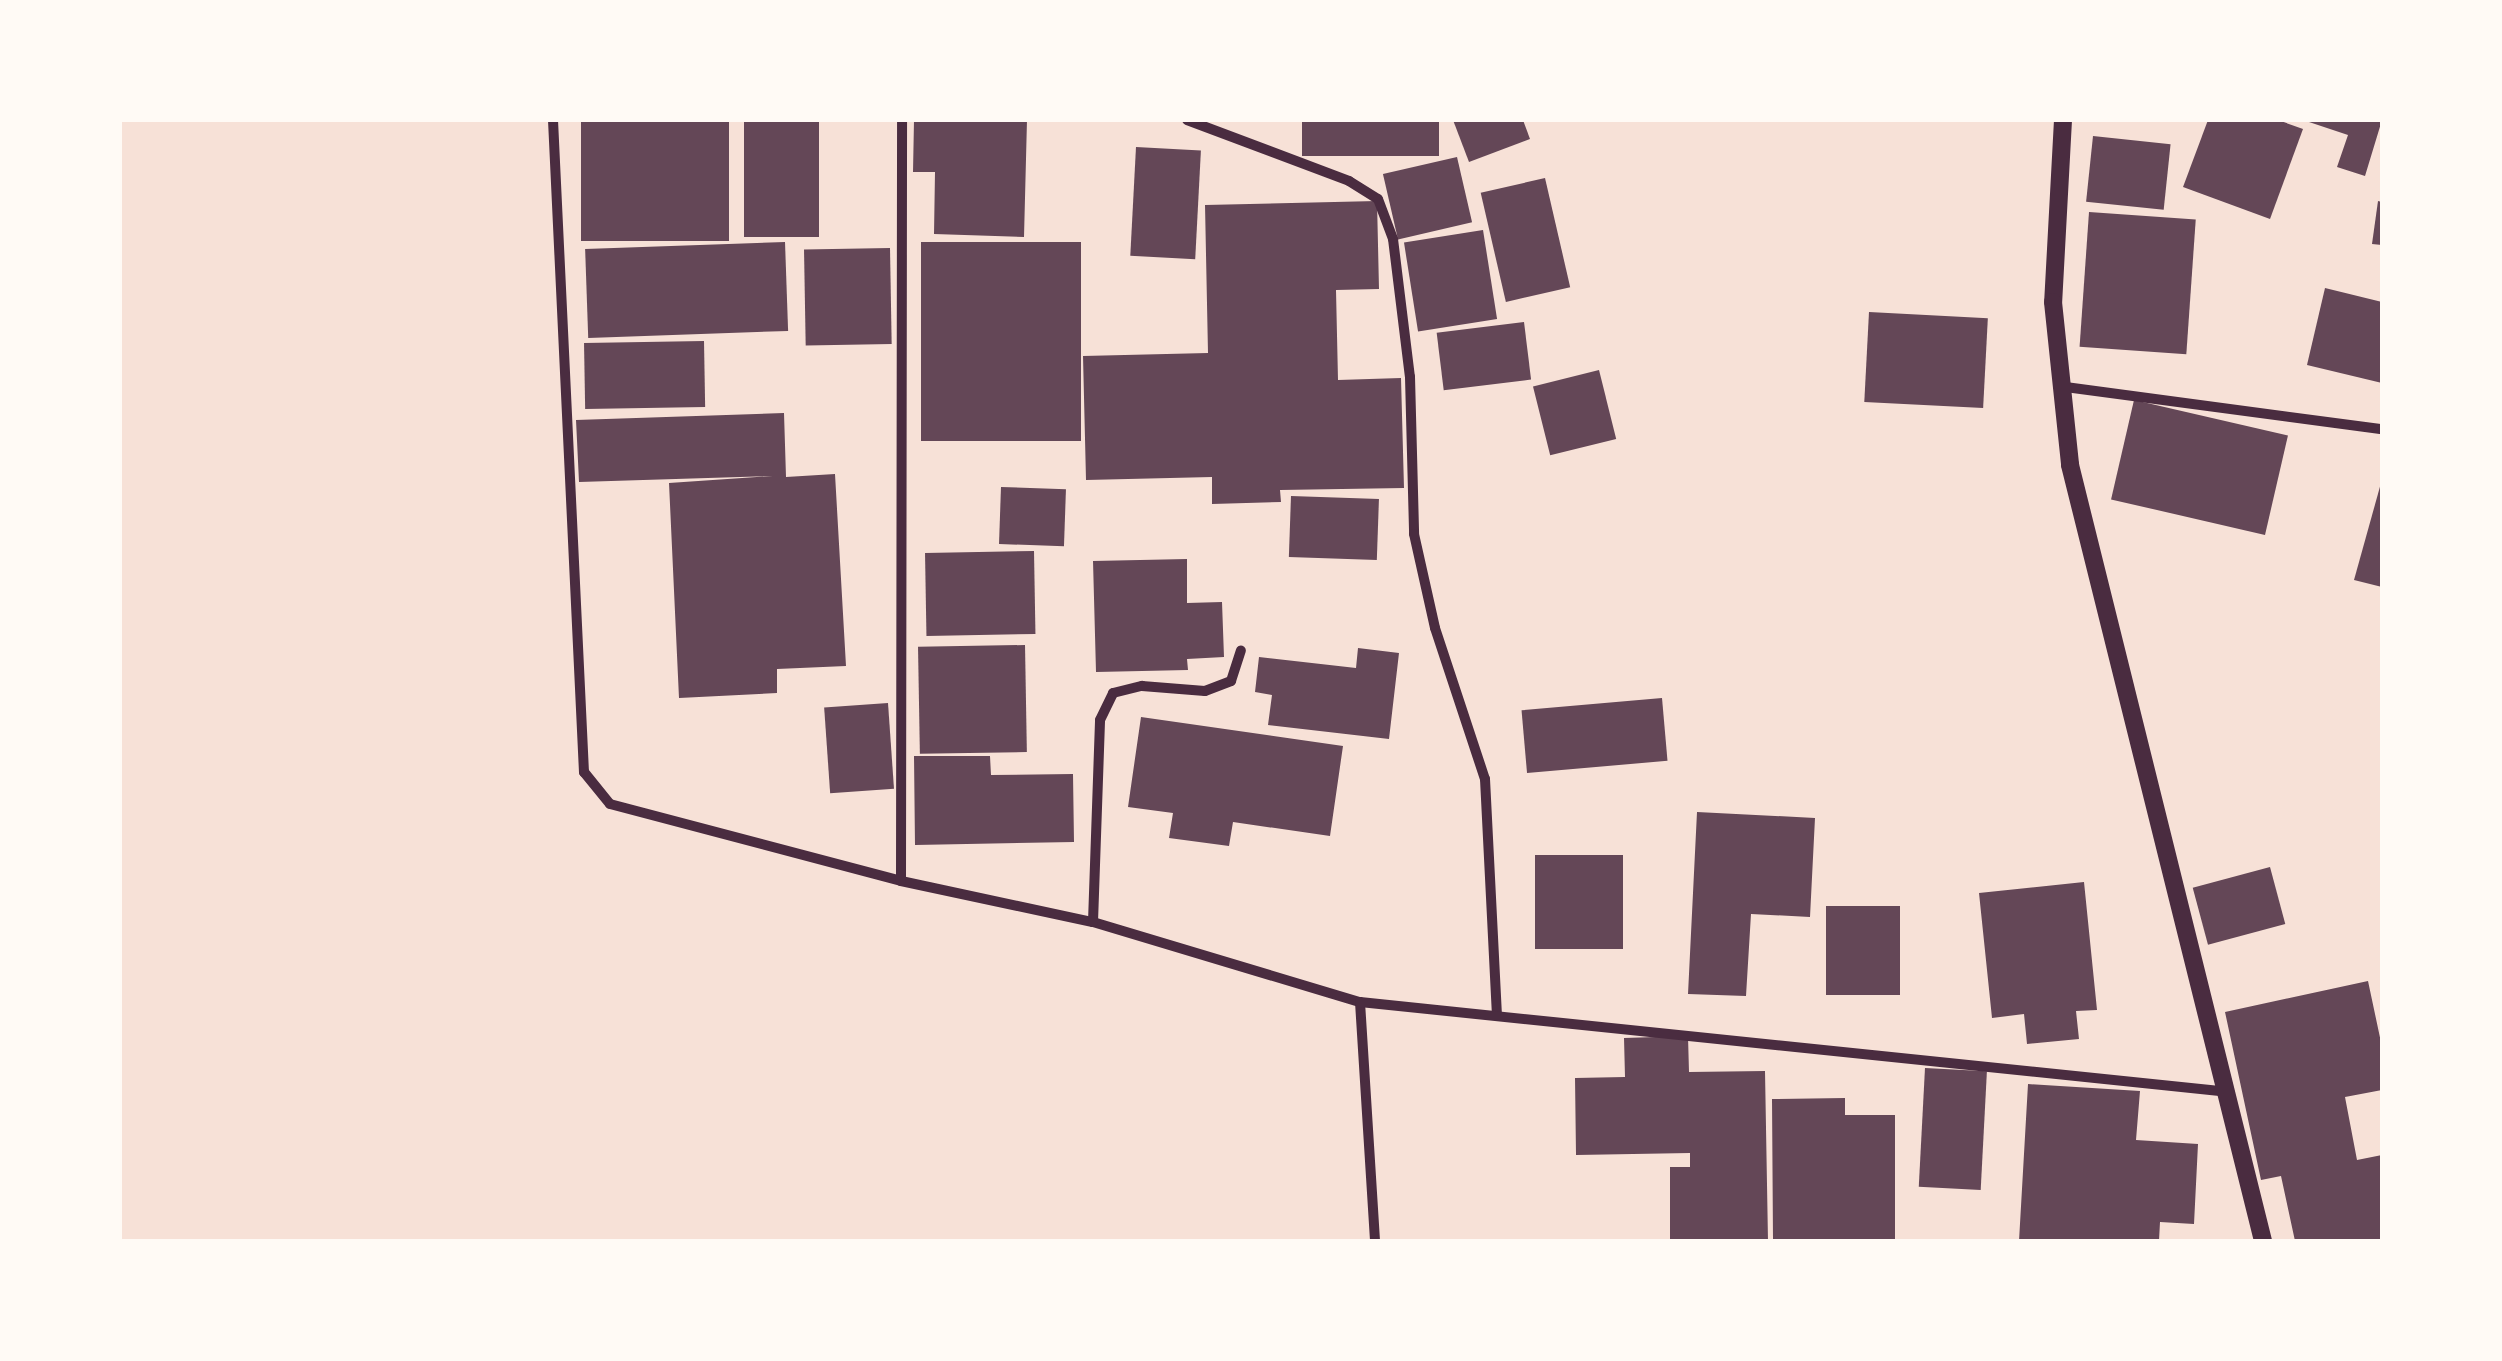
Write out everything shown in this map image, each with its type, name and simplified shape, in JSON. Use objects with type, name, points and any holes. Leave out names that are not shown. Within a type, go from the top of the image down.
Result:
[{"type":"street","points":[[553,120],[584,772],[610,804],[902,882],[1094,922],[1360,1002],[2231,1092]]},
{"type":"street","points":[[902,120],[902,882]]},
{"type":"street","points":[[1187,120],[1349,181],[1378,199],[1393,239],[1410,377],[1414,534],[1435,628],[1486,779],[1496,1016]]},
{"type":"street","points":[[2063,120],[2052,302],[2057,386],[2070,465],[2231,1092],[2263,1241]]},
{"type":"street","points":[[2057,386],[2382,430]]},
{"type":"street","points":[[1094,922],[1100,720],[1113,694],[1142,686],[1205,691],[1231,681],[1241,651]]},
{"type":"street","points":[[1360,1002],[1374,1241]]},
{"type":"building","points":[[581,120],[729,120],[729,241],[581,241]]},
{"type":"building","points":[[744,120],[819,120],[819,237],[744,237]]},
{"type":"building","points":[[914,120],[1027,120],[1024,237],[934,234],[935,172],[913,172]]},
{"type":"building","points":[[1302,120],[1439,120],[1439,156],[1302,156]]},
{"type":"building","points":[[1453,120],[1523,120],[1530,139],[1469,162]]},
{"type":"building","points":[[2208,120],[2278,120],[2303,129],[2270,219],[2183,187]]},
{"type":"building","points":[[2303,120],[2382,120],[2365,176],[2337,167],[2348,135]]},
{"type":"building","points":[[2093,136],[2171,144],[2164,210],[2086,202]]},
{"type":"building","points":[[1136,147],[1201,150],[1195,259],[1130,256]]},
{"type":"building","points":[[1457,157],[1472,222],[1398,239],[1383,174]]},
{"type":"building","points":[[1545,178],[1570,287],[1506,302],[1481,193]]},
{"type":"building","points":[[1377,201],[1379,289],[1336,290],[1338,380],[1401,378],[1404,488],[1280,490],[1281,502],[1212,504],[1212,477],[1086,480],[1083,356],[1208,353],[1205,205]]},
{"type":"building","points":[[2378,201],[2382,202],[2382,245],[2372,244]]},
{"type":"building","points":[[2089,212],[2196,219],[2186,354],[2080,347]]},
{"type":"building","points":[[1483,230],[1497,319],[1418,331],[1404,243]]},
{"type":"building","points":[[785,242],[788,331],[588,338],[585,249]]},
{"type":"building","points":[[921,242],[1081,242],[1081,441],[921,441]]},
{"type":"building","points":[[890,248],[892,344],[806,345],[804,250]]},
{"type":"building","points":[[2325,288],[2382,302],[2382,383],[2307,365]]},
{"type":"building","points":[[1869,312],[1988,318],[1983,408],[1864,402]]},
{"type":"building","points":[[1524,322],[1531,380],[1444,390],[1437,333]]},
{"type":"building","points":[[704,341],[705,407],[585,409],[584,343]]},
{"type":"building","points":[[1599,370],[1616,439],[1550,455],[1533,386]]},
{"type":"building","points":[[2134,400],[2288,436],[2265,535],[2111,499]]},
{"type":"building","points":[[784,413],[786,477],[835,474],[846,666],[777,669],[777,693],[679,698],[669,483],[773,476],[579,482],[576,420]]},
{"type":"building","points":[[2382,483],[2382,587],[2354,580]]},
{"type":"building","points":[[1001,487],[1066,489],[1064,546],[999,544]]},
{"type":"building","points":[[1291,496],[1379,499],[1377,560],[1289,557]]},
{"type":"building","points":[[1034,551],[1035,634],[926,636],[925,553]]},
{"type":"building","points":[[1187,559],[1187,603],[1222,602],[1224,657],[1187,659],[1188,670],[1096,672],[1093,561]]},
{"type":"building","points":[[1025,645],[1027,752],[920,754],[918,647]]},
{"type":"building","points":[[1358,648],[1399,653],[1389,739],[1268,725],[1272,695],[1255,692],[1259,657],[1356,668]]},
{"type":"building","points":[[1662,698],[1667,761],[1527,773],[1522,710]]},
{"type":"building","points":[[888,703],[894,789],[830,793],[824,707]]},
{"type":"building","points":[[1141,717],[1343,746],[1330,836],[1233,822],[1229,846],[1169,838],[1173,813],[1128,807]]},
{"type":"building","points":[[914,756],[990,756],[991,775],[1073,774],[1074,842],[915,845]]},
{"type":"building","points":[[1697,812],[1815,818],[1810,917],[1751,914],[1746,996],[1688,994]]},
{"type":"building","points":[[1535,855],[1623,855],[1623,949],[1535,949]]},
{"type":"building","points":[[2270,867],[2285,924],[2208,945],[2193,888]]},
{"type":"building","points":[[2084,882],[2097,1010],[2076,1011],[2079,1039],[2027,1044],[2024,1014],[1992,1018],[1979,893]]},
{"type":"building","points":[[1826,906],[1900,906],[1900,995],[1826,995]]},
{"type":"building","points":[[2368,981],[2382,1047],[2382,1090],[2345,1097],[2357,1160],[2382,1155],[2382,1241],[2295,1241],[2281,1176],[2261,1180],[2225,1012]]},
{"type":"building","points":[[1688,1036],[1689,1072],[1765,1071],[1768,1241],[1670,1241],[1670,1167],[1690,1167],[1690,1153],[1576,1155],[1575,1078],[1625,1077],[1624,1038]]},
{"type":"building","points":[[1925,1068],[1987,1071],[1981,1190],[1919,1187]]},
{"type":"building","points":[[2028,1084],[2140,1091],[2136,1140],[2198,1144],[2194,1224],[2160,1222],[2159,1241],[2019,1241]]},
{"type":"building","points":[[1845,1098],[1845,1115],[1895,1115],[1895,1241],[1773,1241],[1772,1099]]}]
